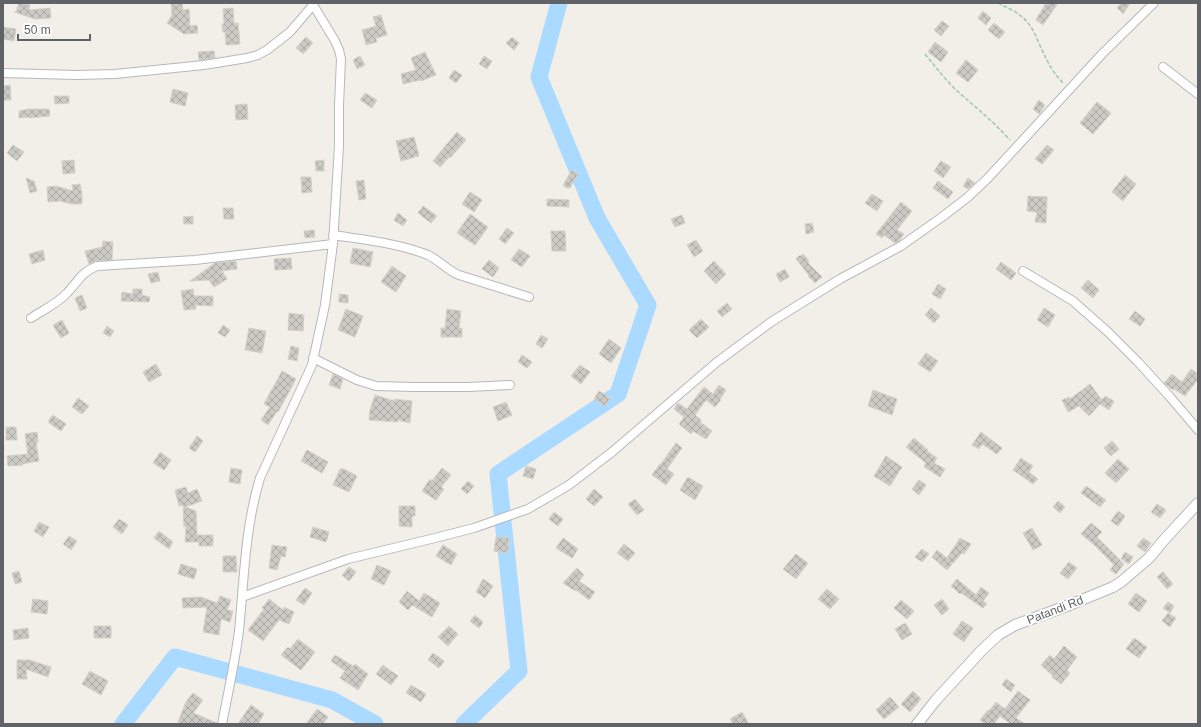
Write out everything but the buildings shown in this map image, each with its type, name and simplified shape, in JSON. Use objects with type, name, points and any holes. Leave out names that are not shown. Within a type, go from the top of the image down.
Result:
[{"type":"street","points":[[242,597],[348,559],[474,528],[528,509],[569,486],[612,452],[716,362],[771,322],[840,279],[901,246],[968,197],[988,178],[1102,54],[1154,3]]},
{"type":"street","points":[[3,73],[77,75],[115,74],[204,65],[247,58],[258,55],[267,50],[290,32],[313,4],[339,50],[341,59],[339,146],[333,244],[325,304],[312,365],[260,478],[254,497],[246,555],[238,634],[222,724]]},
{"type":"street","points":[[1163,66],[1198,94]]},
{"type":"street","points":[[333,235],[403,247],[435,259],[452,272],[459,275],[529,297]]},
{"type":"street","points":[[31,318],[67,294],[86,270],[96,266],[195,260],[333,244]]},
{"type":"street","points":[[1023,270],[1072,300],[1108,332],[1138,362],[1198,430]]},
{"type":"street","points":[[313,358],[357,380],[376,386],[468,387],[510,385]]},
{"type":"street","name":"Patandi Rd","points":[[917,724],[936,700],[980,651],[998,635],[1015,625],[1072,604],[1121,582],[1149,558],[1198,504]]},
{"type":"path","points":[[998,3],[1020,15],[1027,21],[1050,67],[1057,77],[1069,89]]},
{"type":"path","points":[[925,54],[942,75],[998,126],[1017,147]]},
{"type":"waterway","points":[[464,724],[519,671],[498,474],[618,394],[648,305],[597,218],[539,77],[559,3]]},
{"type":"waterway","points":[[123,724],[175,657],[332,700],[375,724]]}]
